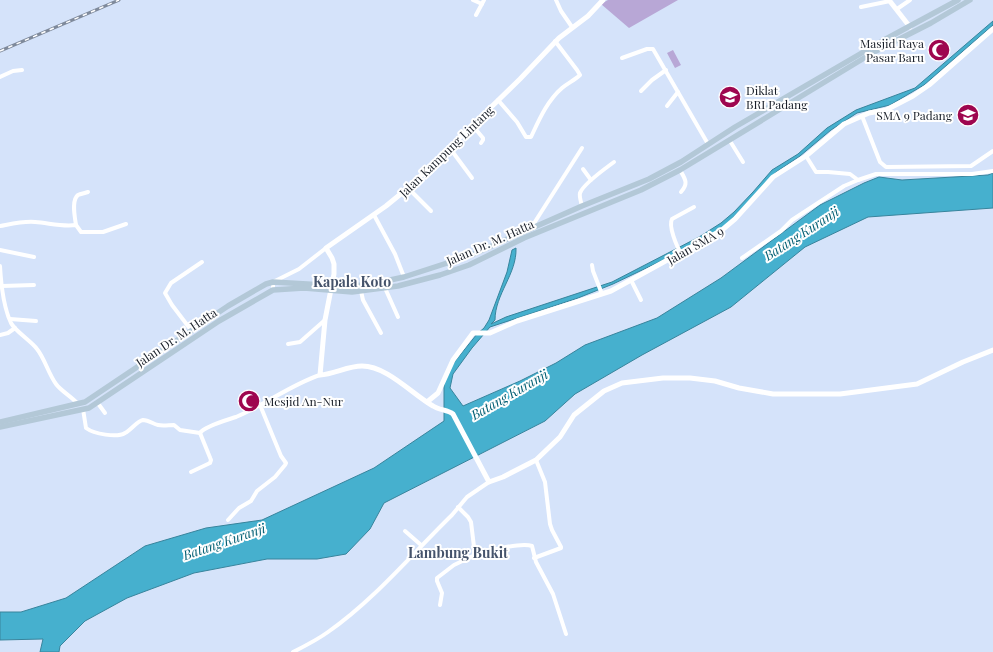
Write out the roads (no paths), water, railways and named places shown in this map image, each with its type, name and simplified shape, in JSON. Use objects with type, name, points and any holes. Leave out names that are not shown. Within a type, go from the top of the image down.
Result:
[{"type":"main road","name":"Jalan Dr. M. Hatta","points":[[0,422],[78,404],[93,398],[176,342],[191,330],[266,284],[273,282],[331,288],[352,292],[384,288],[454,270],[490,256],[524,238],[634,193],[682,169],[730,141],[850,64],[910,27],[958,0]]},
{"type":"main road","name":"Jalan Dr. M. Hatta","points":[[0,428],[89,408],[219,321],[273,290],[367,285],[404,277],[459,260],[544,222],[649,178],[681,162],[735,128],[850,64],[970,0]]},
{"type":"main road","points":[[681,162],[682,169]]},
{"type":"main road","points":[[176,342],[180,348]]},
{"type":"street","points":[[474,0],[483,2],[476,15]]},
{"type":"street","points":[[556,0],[561,11],[572,27]]},
{"type":"street","name":"Jalan Kampung Lintang","points":[[273,282],[299,269],[326,248],[374,215],[408,188],[498,100],[555,41],[588,16],[603,0]]},
{"type":"street","points":[[861,6],[889,0],[910,27]]},
{"type":"street","points":[[897,9],[910,0]]},
{"type":"street","name":"Jalan SMA 9","points":[[427,402],[440,390],[446,373],[453,360],[473,333],[487,333],[497,330],[517,321],[631,280],[680,251],[722,230],[735,219],[773,177],[806,156],[844,124],[862,116],[886,110],[913,96],[929,85],[993,29]]},
{"type":"street","points":[[498,100],[517,122],[526,137],[531,138],[544,110],[553,98],[562,87],[580,75],[555,41]]},
{"type":"street","points":[[622,58],[649,48],[653,49],[708,144]]},
{"type":"street","points":[[0,77],[14,71],[22,70]]},
{"type":"street","points":[[641,91],[652,80],[666,70]]},
{"type":"street","points":[[667,106],[678,92]]},
{"type":"street","points":[[862,116],[880,162],[886,167],[971,166],[993,151]]},
{"type":"street","points":[[472,125],[483,138],[481,143]]},
{"type":"street","points":[[730,141],[743,162]]},
{"type":"street","points":[[449,147],[472,178]]},
{"type":"street","points":[[530,229],[582,148]]},
{"type":"street","points":[[806,156],[816,172],[850,174],[858,180]]},
{"type":"street","points":[[582,206],[580,193],[591,180],[614,162]]},
{"type":"street","points":[[583,169],[591,180]]},
{"type":"street","points":[[681,192],[686,185],[682,169]]},
{"type":"street","points":[[742,258],[781,231],[792,220],[844,186],[858,180],[876,174],[972,174],[993,171]]},
{"type":"street","points":[[408,188],[430,211]]},
{"type":"street","points":[[88,192],[79,195],[76,198],[74,208],[76,225],[81,232],[99,232],[126,224]]},
{"type":"street","points":[[680,251],[672,229],[671,221],[694,206]]},
{"type":"street","points":[[374,215],[390,245],[404,277]]},
{"type":"street","points":[[0,226],[27,222],[63,226],[76,225]]},
{"type":"street","points":[[320,375],[325,320],[334,274],[334,264],[326,248]]},
{"type":"street","points":[[0,250],[34,256]]},
{"type":"street","points":[[191,330],[172,305],[166,293],[171,283],[202,262]]},
{"type":"street","points":[[592,265],[593,272],[601,292]]},
{"type":"street","points":[[0,266],[2,286],[10,319],[15,328],[37,348],[54,382],[78,404]]},
{"type":"street","points":[[631,280],[641,300]]},
{"type":"street","points":[[273,282],[273,290]]},
{"type":"street","points":[[2,286],[34,285]]},
{"type":"street","points":[[384,288],[398,317]]},
{"type":"street","points":[[361,291],[363,300],[381,333]]},
{"type":"street","points":[[10,319],[36,321]]},
{"type":"street","points":[[288,344],[300,342],[325,320]]},
{"type":"street","points":[[0,335],[8,333],[15,328]]},
{"type":"street","points":[[293,652],[314,641],[340,623],[379,588],[467,497],[489,482],[503,477],[536,460],[560,437],[574,415],[604,391],[622,383],[663,378],[690,378],[716,381],[739,388],[773,394],[847,393],[917,384],[963,362],[993,350]]},
{"type":"street","points":[[83,410],[86,428],[91,431],[109,435],[116,436],[125,434],[140,422],[145,420],[159,426],[174,425],[180,430],[200,433],[205,429],[238,416],[309,379],[350,368],[363,366],[372,367],[390,377],[433,406],[453,414],[489,482]]},
{"type":"street","points":[[97,402],[105,413]]},
{"type":"street","points":[[228,520],[239,508],[251,500],[257,491],[275,477],[285,465],[285,461],[281,456],[260,405]]},
{"type":"street","points":[[192,472],[210,463],[211,460],[200,433]]},
{"type":"street","points":[[534,558],[561,548],[550,524],[544,482],[536,460]]},
{"type":"street","points":[[458,507],[471,522],[475,555]]},
{"type":"street","points":[[405,531],[421,545]]},
{"type":"street","points":[[440,605],[442,593],[437,578],[454,565],[475,555],[514,546],[532,546],[534,558],[553,594],[566,634]]},
{"type":"water","name":"Batang Kuranji","points":[[993,21],[993,25],[924,85],[890,105],[857,113],[831,130],[800,156],[776,172],[729,222],[719,230],[661,261],[613,284],[578,298],[490,327],[453,374],[450,388],[463,406],[520,381],[556,363],[585,345],[657,318],[721,278],[820,205],[879,177],[902,180],[988,175],[993,173],[993,208],[868,217],[805,247],[731,307],[642,355],[575,394],[545,421],[384,503],[370,529],[346,554],[317,559],[267,559],[194,573],[127,598],[85,621],[60,646],[59,652],[40,652],[43,639],[0,640],[0,612],[21,612],[66,598],[145,546],[206,528],[262,520],[374,468],[444,421],[444,381],[452,365],[477,334],[484,328],[489,320],[507,272],[512,250],[516,248],[513,267],[498,301],[495,320],[491,324],[506,317],[612,282],[699,237],[721,223],[734,212],[772,170],[798,154],[827,128],[856,110],[915,88]]},
{"type":"railway","points":[[0,51],[119,0]]},
{"type":"place","name":"Masjid Raya Pasar Baru","points":[[939,50]]},
{"type":"place","name":"Diklat BRI Padang","points":[[730,97]]},
{"type":"place","name":"SMA 9 Padang","points":[[968,115]]},
{"type":"place","name":"Mesjid An-Nur","points":[[249,401]]},
{"type":"district","name":"Kapala Koto","points":[[352,281]]},
{"type":"district","name":"Lambung Bukit","points":[[458,552]]}]
